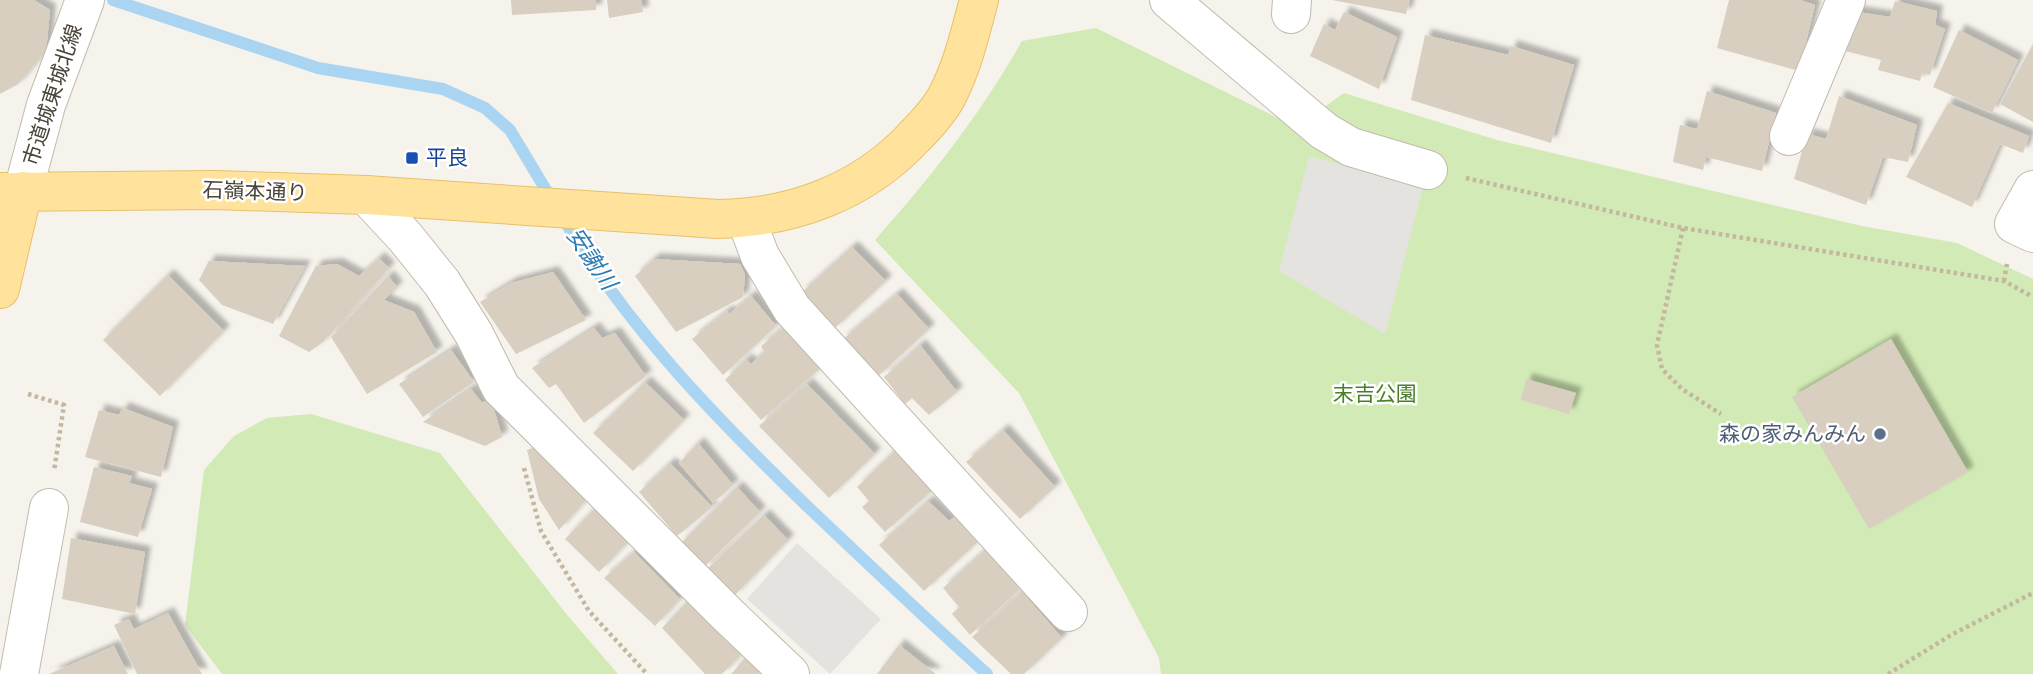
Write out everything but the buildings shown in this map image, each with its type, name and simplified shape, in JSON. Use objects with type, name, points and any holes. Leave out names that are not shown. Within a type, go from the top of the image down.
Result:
[{"type":"main road","points":[[746,219],[795,209],[841,192],[866,178],[908,144],[946,98],[962,65],[979,0]]},
{"type":"main road","name":"石嶺本通り","points":[[11,191],[214,190],[366,195],[746,219]]},
{"type":"main road","points":[[0,289],[11,191]]},
{"type":"street","points":[[1169,0],[1324,131],[1351,147],[1428,170]]},
{"type":"street","points":[[1789,136],[1846,0]]},
{"type":"street","name":"市道城東城北線","points":[[11,191],[78,16]]},
{"type":"street","points":[[2033,190],[2014,224],[2033,233]]},
{"type":"street","points":[[366,195],[442,283],[474,334],[502,388],[718,606],[790,674]]},
{"type":"street","points":[[746,219],[760,256],[792,309],[1068,612]]},
{"type":"street","points":[[19,674],[49,508]]},
{"type":"path","points":[[1428,170],[1683,228],[2004,281],[2033,298]]},
{"type":"path","points":[[1683,228],[1657,345],[1662,369],[1682,389],[1721,414]]},
{"type":"path","points":[[28,394],[64,405],[49,508]]},
{"type":"path","points":[[523,466],[541,531],[589,611],[647,674]]},
{"type":"path","points":[[1888,674],[1951,635],[2033,593]]},
{"type":"green space","name":"末吉公園","points":[[1096,28],[1296,127],[1344,93],[1497,140],[1862,226],[1957,243],[2033,279],[2033,674],[1161,674],[1159,658],[1019,393],[875,240],[954,145],[1022,41]]},
{"type":"green space","points":[[311,414],[440,453],[568,616],[618,674],[222,674],[185,625],[204,470],[234,436],[267,418]]},
{"type":"shaded area","points":[[1309,156],[1423,187],[1385,334],[1279,271]]},
{"type":"shaded area","points":[[797,543],[881,619],[830,674],[747,599]]},
{"type":"waterway","name":"安謝川","points":[[113,0],[318,68],[443,89],[485,108],[510,130],[552,200]]},
{"type":"waterway","name":"安謝川","points":[[561,215],[614,295],[643,333],[707,405],[808,507],[987,674]]},
{"type":"place","name":"平良","points":[[412,158]]},
{"type":"place","name":"森の家みんみん","points":[[1880,434]]}]
